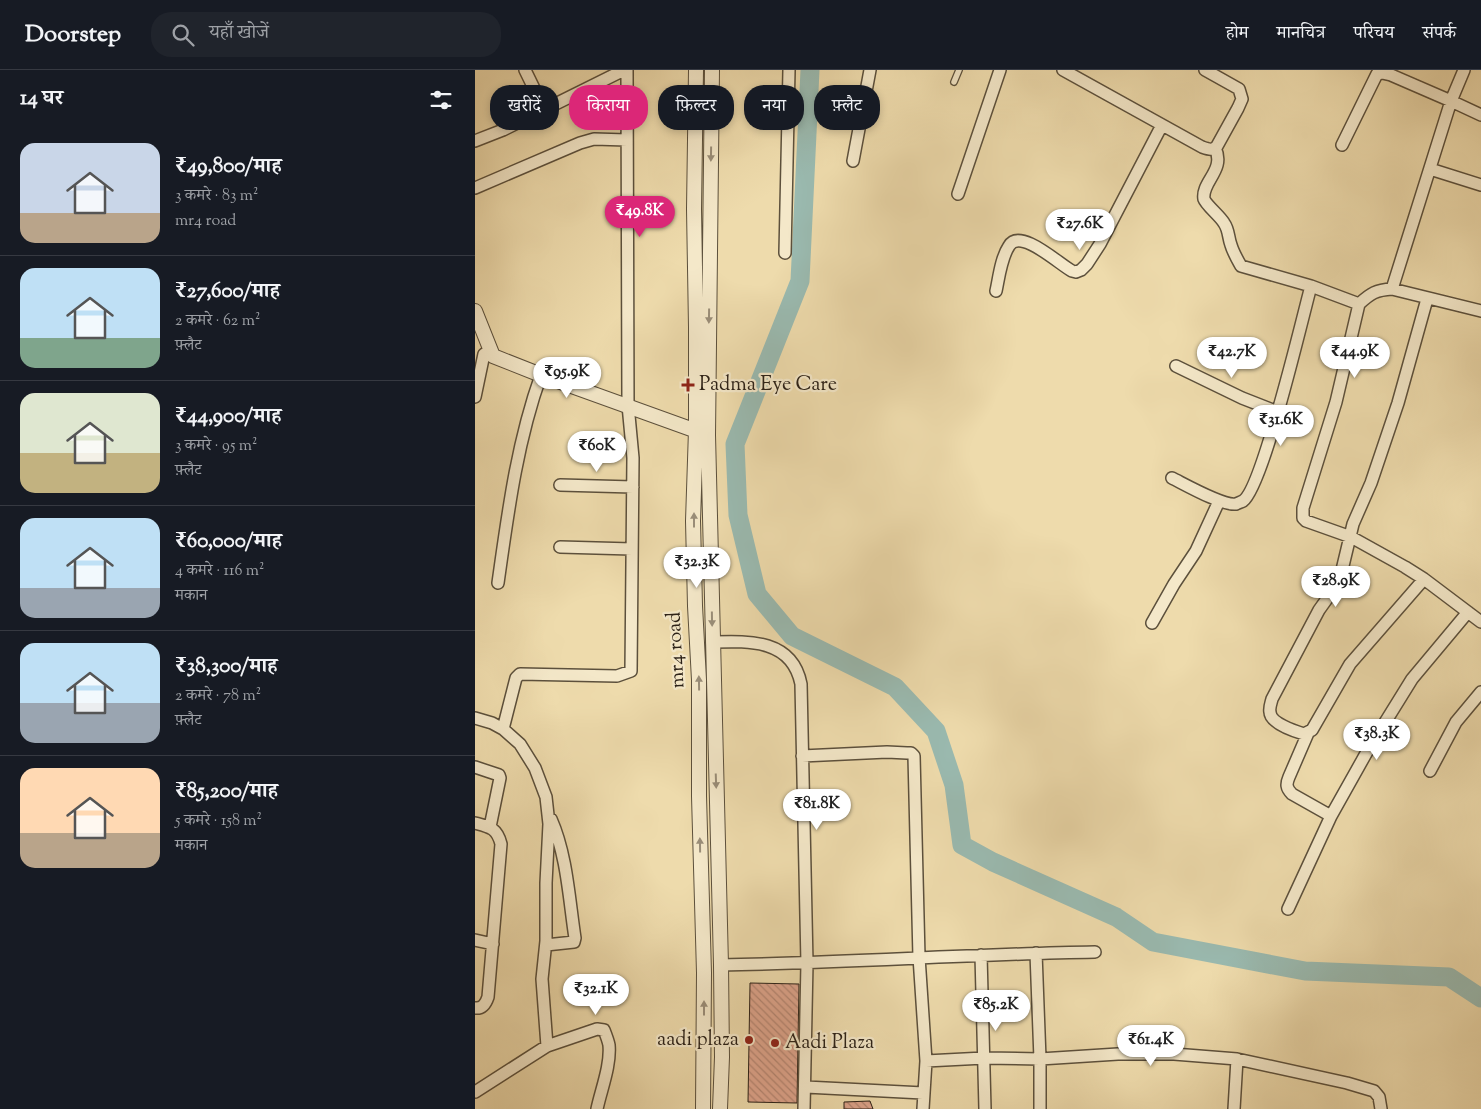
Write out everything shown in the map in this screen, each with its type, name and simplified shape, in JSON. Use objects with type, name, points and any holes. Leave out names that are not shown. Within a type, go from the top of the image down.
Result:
[{"type":"street","points":[[525,70],[532,85]]},
{"type":"street","points":[[503,730],[516,678],[520,674],[617,676],[631,671],[633,458],[628,406],[625,70],[559,102]]},
{"type":"street","name":"mr4 road","points":[[697,70],[694,209],[696,327],[712,642],[721,965],[722,1057],[720,1109]]},
{"type":"street","name":"mr4 road","points":[[703,1109],[704,973],[699,796],[699,680],[693,521],[702,432],[712,70]]},
{"type":"street","points":[[785,253],[789,70]]},
{"type":"street","points":[[853,161],[870,70]]},
{"type":"street","points":[[958,194],[1000,70]]},
{"type":"street","points":[[1063,70],[1202,147],[1211,150],[1215,148],[1242,99],[1239,89],[1205,70]]},
{"type":"street","points":[[1392,289],[1451,101],[1464,70]]},
{"type":"street","points":[[1343,145],[1377,74],[1391,75],[1481,115]]},
{"type":"street","points":[[996,291],[1009,245],[1014,240],[1034,245],[1072,271],[1077,272],[1087,264],[1100,244],[1162,125]]},
{"type":"street","points":[[475,141],[503,130]]},
{"type":"street","points":[[475,188],[580,143],[594,140],[627,140]]},
{"type":"street","points":[[1215,148],[1219,158],[1218,164],[1205,193],[1204,200],[1218,214],[1225,225],[1231,246],[1241,266],[1311,286],[1359,304]]},
{"type":"street","points":[[1430,169],[1481,185]]},
{"type":"street","points":[[1172,478],[1224,503],[1234,504],[1243,501],[1247,496],[1261,466],[1278,412],[1311,286]]},
{"type":"street","points":[[1481,311],[1392,289],[1371,293],[1359,304],[1336,402],[1303,514],[1306,521],[1351,537],[1405,567],[1481,622]]},
{"type":"street","points":[[1308,733],[1304,734],[1285,727],[1271,718],[1269,712],[1272,699],[1319,610],[1334,589],[1342,570],[1353,524],[1371,483],[1398,403],[1427,299]]},
{"type":"street","points":[[475,310],[484,354],[475,397]]},
{"type":"street","points":[[484,354],[702,432]]},
{"type":"street","points":[[1176,366],[1242,398],[1278,412]]},
{"type":"street","points":[[498,582],[517,457],[533,396],[541,375]]},
{"type":"street","points":[[560,485],[633,487]]},
{"type":"street","points":[[1152,623],[1196,550],[1219,500]]},
{"type":"street","points":[[560,547],[632,549]]},
{"type":"street","points":[[1331,816],[1287,790],[1289,777],[1308,733],[1312,730],[1350,664],[1424,579]]},
{"type":"street","points":[[1288,909],[1331,816],[1368,750],[1407,687],[1468,612]]},
{"type":"street","points":[[712,642],[755,642],[770,647],[787,656],[794,664],[801,684],[807,963],[805,1109]]},
{"type":"street","points":[[1430,772],[1456,722],[1481,692]]},
{"type":"street","points":[[475,718],[492,723],[521,744],[535,768],[546,797],[549,824],[542,979],[547,1046]]},
{"type":"street","points":[[802,756],[887,752],[907,752],[914,756],[919,957],[926,1061],[923,1109]]},
{"type":"street","points":[[475,767],[495,773],[500,778],[490,827]]},
{"type":"street","points":[[545,944],[575,942],[565,872],[557,833],[547,810]]},
{"type":"street","points":[[475,824],[490,827],[499,834],[501,844],[488,997],[482,1007],[475,1008]]},
{"type":"street","points":[[475,940],[493,944]]},
{"type":"street","points":[[721,965],[1095,952]]},
{"type":"street","points":[[1036,953],[1040,1109]]},
{"type":"street","points":[[981,955],[985,1109]]},
{"type":"street","points":[[475,1092],[547,1046],[597,1029],[603,1030],[609,1044],[609,1057],[597,1109]]},
{"type":"street","points":[[926,1061],[984,1058],[1040,1059],[1118,1054],[1174,1054],[1237,1059],[1347,1083],[1373,1091],[1379,1098],[1381,1109]]},
{"type":"street","points":[[1234,1109],[1237,1059]]},
{"type":"street","points":[[806,1087],[923,1093]]},
{"type":"lane","points":[[954,82],[959,70]]},
{"type":"building","name":"Aadi Plaza","points":[[750,983],[799,984],[797,1103],[748,1102]]},
{"type":"building","points":[[870,1101],[873,1109],[844,1109],[844,1102]]},
{"type":"waterway","points":[[810,70],[800,281],[735,444],[738,515],[757,594],[792,636],[895,687],[936,731],[954,785],[962,845],[993,862],[1116,917],[1153,942],[1305,971],[1449,977],[1481,998]]},
{"type":"place","name":"Padma Eye Care","points":[[688,385]]},
{"type":"place","name":"aadi plaza","points":[[749,1040]]},
{"type":"place","name":"Aadi Plaza","points":[[775,1043]]}]
